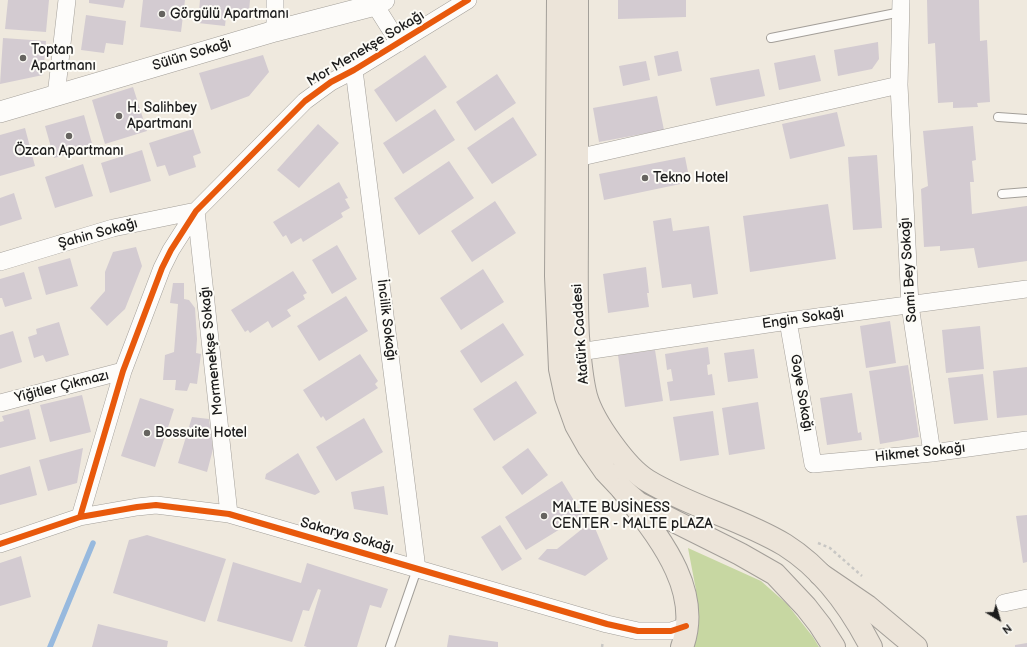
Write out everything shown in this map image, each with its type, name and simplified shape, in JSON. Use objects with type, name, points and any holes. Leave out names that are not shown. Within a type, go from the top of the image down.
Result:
[{"type":"main road","name":"Atatürk Caddesi","points":[[577,0],[576,306],[582,376],[587,398],[595,417],[626,462],[640,476],[662,489],[778,542],[804,558],[837,593],[864,633],[871,647]]},
{"type":"main road","name":"Atatürk Caddesi","points":[[554,4],[556,276],[560,369],[566,397],[576,425],[601,465],[622,489],[638,503],[740,554],[775,574],[820,625],[834,647]]},
{"type":"main road","points":[[622,489],[666,550],[676,570],[685,598],[687,612],[684,637]]},
{"type":"main road","points":[[820,574],[867,606],[916,647]]},
{"type":"street","points":[[56,96],[67,0]]},
{"type":"street","points":[[275,0],[275,31]]},
{"type":"street","name":"Mor Menekşe Sokağı","points":[[80,517],[123,371],[162,268],[171,250],[196,211],[305,101],[332,82],[468,0]]},
{"type":"street","points":[[378,2],[399,43]]},
{"type":"street","name":"Sülün Sokağı","points":[[0,112],[378,2]]},
{"type":"street","name":"Sami Bey Sokağı","points":[[901,6],[899,85],[910,305],[932,453]]},
{"type":"street","name":"İncilik Sokağı","points":[[354,70],[417,569]]},
{"type":"street","points":[[577,158],[899,85]]},
{"type":"street","name":"Şahin Sokağı","points":[[0,262],[113,228],[196,211]]},
{"type":"street","name":"Mormenekşe Sokağı","points":[[196,211],[229,514]]},
{"type":"street","name":"Engin Sokağı","points":[[580,352],[788,321],[1027,289]]},
{"type":"street","name":"Gaye Sokağı","points":[[788,321],[813,464]]},
{"type":"street","name":"Yiğitler Çıkmazı","points":[[0,403],[123,371]]},
{"type":"street","name":"Hikmet Sokağı","points":[[813,464],[932,453],[1027,440]]},
{"type":"street","name":"Sakarya Sokağı","points":[[0,544],[80,517],[137,506],[156,505],[229,514],[607,624],[638,631],[671,631],[684,637]]},
{"type":"street","points":[[1004,603],[1027,598]]},
{"type":"lane","points":[[771,38],[901,6]]},
{"type":"lane","points":[[998,117],[1027,119]]},
{"type":"lane","points":[[1002,194],[1027,192]]},
{"type":"lane","points":[[390,647],[417,569]]},
{"type":"green space","points":[[688,548],[761,581],[787,604],[819,647],[692,647],[696,623],[696,590]]},
{"type":"building","points":[[8,0],[49,0],[46,32],[5,29]]},
{"type":"building","points":[[89,0],[125,0],[123,8],[89,3]]},
{"type":"building","name":"Görgülü Apartmanı","points":[[143,0],[185,0],[181,32],[140,27]]},
{"type":"building","points":[[200,0],[250,0],[249,12],[236,11],[235,17],[226,17],[225,26],[198,23]]},
{"type":"building","points":[[618,0],[686,0],[686,17],[618,19]]},
{"type":"building","points":[[927,0],[979,0],[980,41],[987,40],[990,102],[977,103],[978,107],[953,108],[953,102],[938,103],[935,43],[928,44]]},
{"type":"building","points":[[86,15],[126,21],[123,45],[106,43],[104,53],[81,50]]},
{"type":"building","name":"Toptan Apartmanı","points":[[3,38],[46,41],[43,75],[0,84]]},
{"type":"building","points":[[878,42],[879,59],[872,69],[838,76],[834,50]]},
{"type":"building","points":[[678,51],[682,71],[658,76],[654,56]]},
{"type":"building","points":[[263,55],[269,72],[249,96],[211,110],[199,73]]},
{"type":"building","points":[[425,55],[447,87],[396,122],[374,90]]},
{"type":"building","points":[[815,55],[821,81],[779,90],[774,63]]},
{"type":"building","points":[[646,61],[650,80],[623,86],[619,66]]},
{"type":"building","points":[[759,69],[765,96],[716,106],[710,78]]},
{"type":"building","points":[[497,74],[516,103],[475,131],[456,102]]},
{"type":"building","name":"H. Salihbey Apartmanı","points":[[133,87],[147,131],[105,144],[92,100]]},
{"type":"building","points":[[657,96],[664,130],[599,142],[593,108]]},
{"type":"building","points":[[435,109],[455,140],[403,174],[383,143]]},
{"type":"building","points":[[837,112],[845,146],[790,159],[782,124]]},
{"type":"building","name":"Özcan Apartmanı","points":[[84,115],[93,147],[54,158],[45,126]]},
{"type":"building","points":[[513,117],[537,155],[492,184],[467,148]]},
{"type":"building","points":[[318,124],[339,143],[299,188],[277,170]]},
{"type":"building","points":[[973,126],[976,160],[972,161],[974,182],[970,182],[972,214],[1027,206],[1027,261],[978,268],[974,248],[940,251],[940,246],[924,247],[921,189],[928,186],[923,131]]},
{"type":"building","points":[[25,128],[35,166],[0,176],[0,135]]},
{"type":"building","points":[[193,129],[201,153],[193,156],[196,167],[169,176],[165,165],[157,167],[149,143]]},
{"type":"building","points":[[142,150],[151,181],[110,193],[101,163]]},
{"type":"building","points":[[877,155],[882,228],[853,230],[848,157]]},
{"type":"building","name":"Tekno Hotel","points":[[685,157],[690,182],[604,200],[599,174]]},
{"type":"building","points":[[449,161],[474,198],[419,235],[394,198]]},
{"type":"building","points":[[83,164],[93,196],[55,208],[45,177]]},
{"type":"building","points":[[339,182],[348,198],[345,199],[350,208],[341,213],[343,217],[303,242],[301,238],[291,244],[286,235],[283,237],[273,222]]},
{"type":"building","points":[[14,193],[22,219],[0,226],[0,198]]},
{"type":"building","points":[[495,201],[516,233],[472,262],[451,231]]},
{"type":"building","points":[[828,204],[836,259],[750,272],[743,216]]},
{"type":"building","points":[[671,218],[673,231],[709,226],[718,294],[693,298],[691,284],[662,288],[653,221]]},
{"type":"building","points":[[337,245],[357,279],[332,294],[312,260]]},
{"type":"building","points":[[136,247],[142,266],[125,309],[107,326],[90,308],[105,291],[105,272],[113,252]]},
{"type":"building","points":[[70,258],[78,286],[46,295],[38,267]]},
{"type":"building","points":[[646,267],[649,307],[608,313],[603,274]]},
{"type":"building","points":[[483,269],[504,302],[461,330],[440,298]]},
{"type":"building","points":[[293,271],[307,293],[303,295],[305,299],[287,310],[291,316],[272,328],[268,321],[250,333],[248,330],[245,332],[231,310]]},
{"type":"building","points":[[24,272],[32,299],[5,307],[2,298],[0,298],[0,279]]},
{"type":"building","points":[[173,283],[184,283],[184,299],[189,300],[195,308],[197,339],[196,353],[201,354],[197,384],[190,383],[187,391],[175,390],[176,380],[163,380],[165,355],[174,352],[178,304],[170,303]]},
{"type":"building","points":[[346,296],[368,331],[319,361],[297,326]]},
{"type":"building","points":[[890,321],[896,363],[866,368],[860,326]]},
{"type":"building","points":[[59,322],[69,355],[46,362],[43,355],[34,358],[28,337],[37,334],[36,329]]},
{"type":"building","points":[[503,323],[524,355],[481,383],[460,351]]},
{"type":"building","points":[[980,326],[984,369],[946,373],[942,330]]},
{"type":"building","points":[[13,331],[22,362],[0,369],[0,335]]},
{"type":"building","points":[[708,347],[710,364],[707,365],[708,375],[712,374],[715,395],[670,401],[667,382],[673,381],[671,369],[667,370],[665,354]]},
{"type":"building","points":[[754,349],[758,378],[728,382],[724,353]]},
{"type":"building","points":[[655,350],[663,401],[625,407],[618,355]]},
{"type":"building","points":[[360,354],[378,381],[375,384],[378,388],[326,421],[323,416],[321,418],[303,390]]},
{"type":"building","points":[[908,365],[919,437],[880,444],[869,371]]},
{"type":"building","points":[[1027,367],[1027,415],[997,418],[993,371]]},
{"type":"building","points":[[983,374],[988,420],[954,424],[948,378]]},
{"type":"building","points":[[516,381],[537,413],[494,441],[473,409]]},
{"type":"building","points":[[852,393],[858,433],[861,432],[862,440],[827,445],[820,398]]},
{"type":"building","points":[[82,395],[91,432],[50,442],[40,405]]},
{"type":"building","name":"Bossuite Hotel","points":[[140,398],[174,409],[155,467],[121,456]]},
{"type":"building","points":[[758,402],[765,449],[729,455],[722,408]]},
{"type":"building","points":[[29,409],[36,439],[0,448],[0,422],[4,421],[2,416]]},
{"type":"building","points":[[713,411],[719,455],[680,461],[673,417]]},
{"type":"building","points":[[192,417],[209,419],[213,449],[207,472],[178,463]]},
{"type":"building","points":[[364,418],[383,452],[336,481],[316,447]]},
{"type":"building","points":[[83,448],[77,483],[48,491],[39,460]]},
{"type":"building","points":[[528,448],[548,475],[522,495],[502,467]]},
{"type":"building","points":[[298,453],[320,492],[315,495],[265,479],[266,474]]},
{"type":"building","points":[[30,466],[37,495],[0,505],[0,475]]},
{"type":"building","name":"MALTE BUSİNESS CENTER - MALTE pLAZA","points":[[562,481],[583,515],[526,550],[505,517]]},
{"type":"building","points":[[384,486],[388,515],[354,509],[351,492]]},
{"type":"building","points":[[1027,515],[1027,562],[1023,563],[1016,516]]},
{"type":"building","points":[[592,521],[608,559],[585,576],[538,559],[547,549],[557,549]]},
{"type":"building","points":[[500,525],[522,559],[502,571],[481,537]]},
{"type":"building","points":[[147,535],[226,559],[205,622],[113,593],[129,540]]},
{"type":"building","points":[[21,556],[31,597],[0,606],[0,563]]},
{"type":"building","points":[[233,562],[301,583],[307,563],[388,589],[381,608],[370,605],[357,647],[307,647],[304,646],[321,590],[318,589],[309,611],[303,610],[292,642],[217,621]]},
{"type":"building","points":[[98,624],[168,641],[167,647],[92,647]]},
{"type":"building","points":[[449,635],[498,642],[498,647],[447,647]]},
{"type":"building","points":[[1027,643],[1027,647],[1015,647],[1015,645]]},
{"type":"waterway","points":[[50,647],[93,543]]},
{"type":"cycle path","points":[[80,517],[123,371],[162,268],[171,250],[196,211],[305,101],[331,82],[354,70],[468,0]]},
{"type":"cycle path","points":[[0,544],[80,517],[156,505],[229,514],[607,624],[638,631],[671,631],[686,626]]},
{"type":"place","name":"Görgülü Apartmanı","points":[[162,14]]},
{"type":"place","name":"Toptan Apartmanı","points":[[23,58]]},
{"type":"place","name":"H. Salihbey Apartmanı","points":[[119,116]]},
{"type":"place","name":"Özcan Apartmanı","points":[[69,136]]},
{"type":"place","name":"Tekno Hotel","points":[[645,178]]},
{"type":"place","name":"Bossuite Hotel","points":[[147,433]]},
{"type":"place","name":"MALTE BUSİNESS CENTER - MALTE pLAZA","points":[[544,516]]}]
